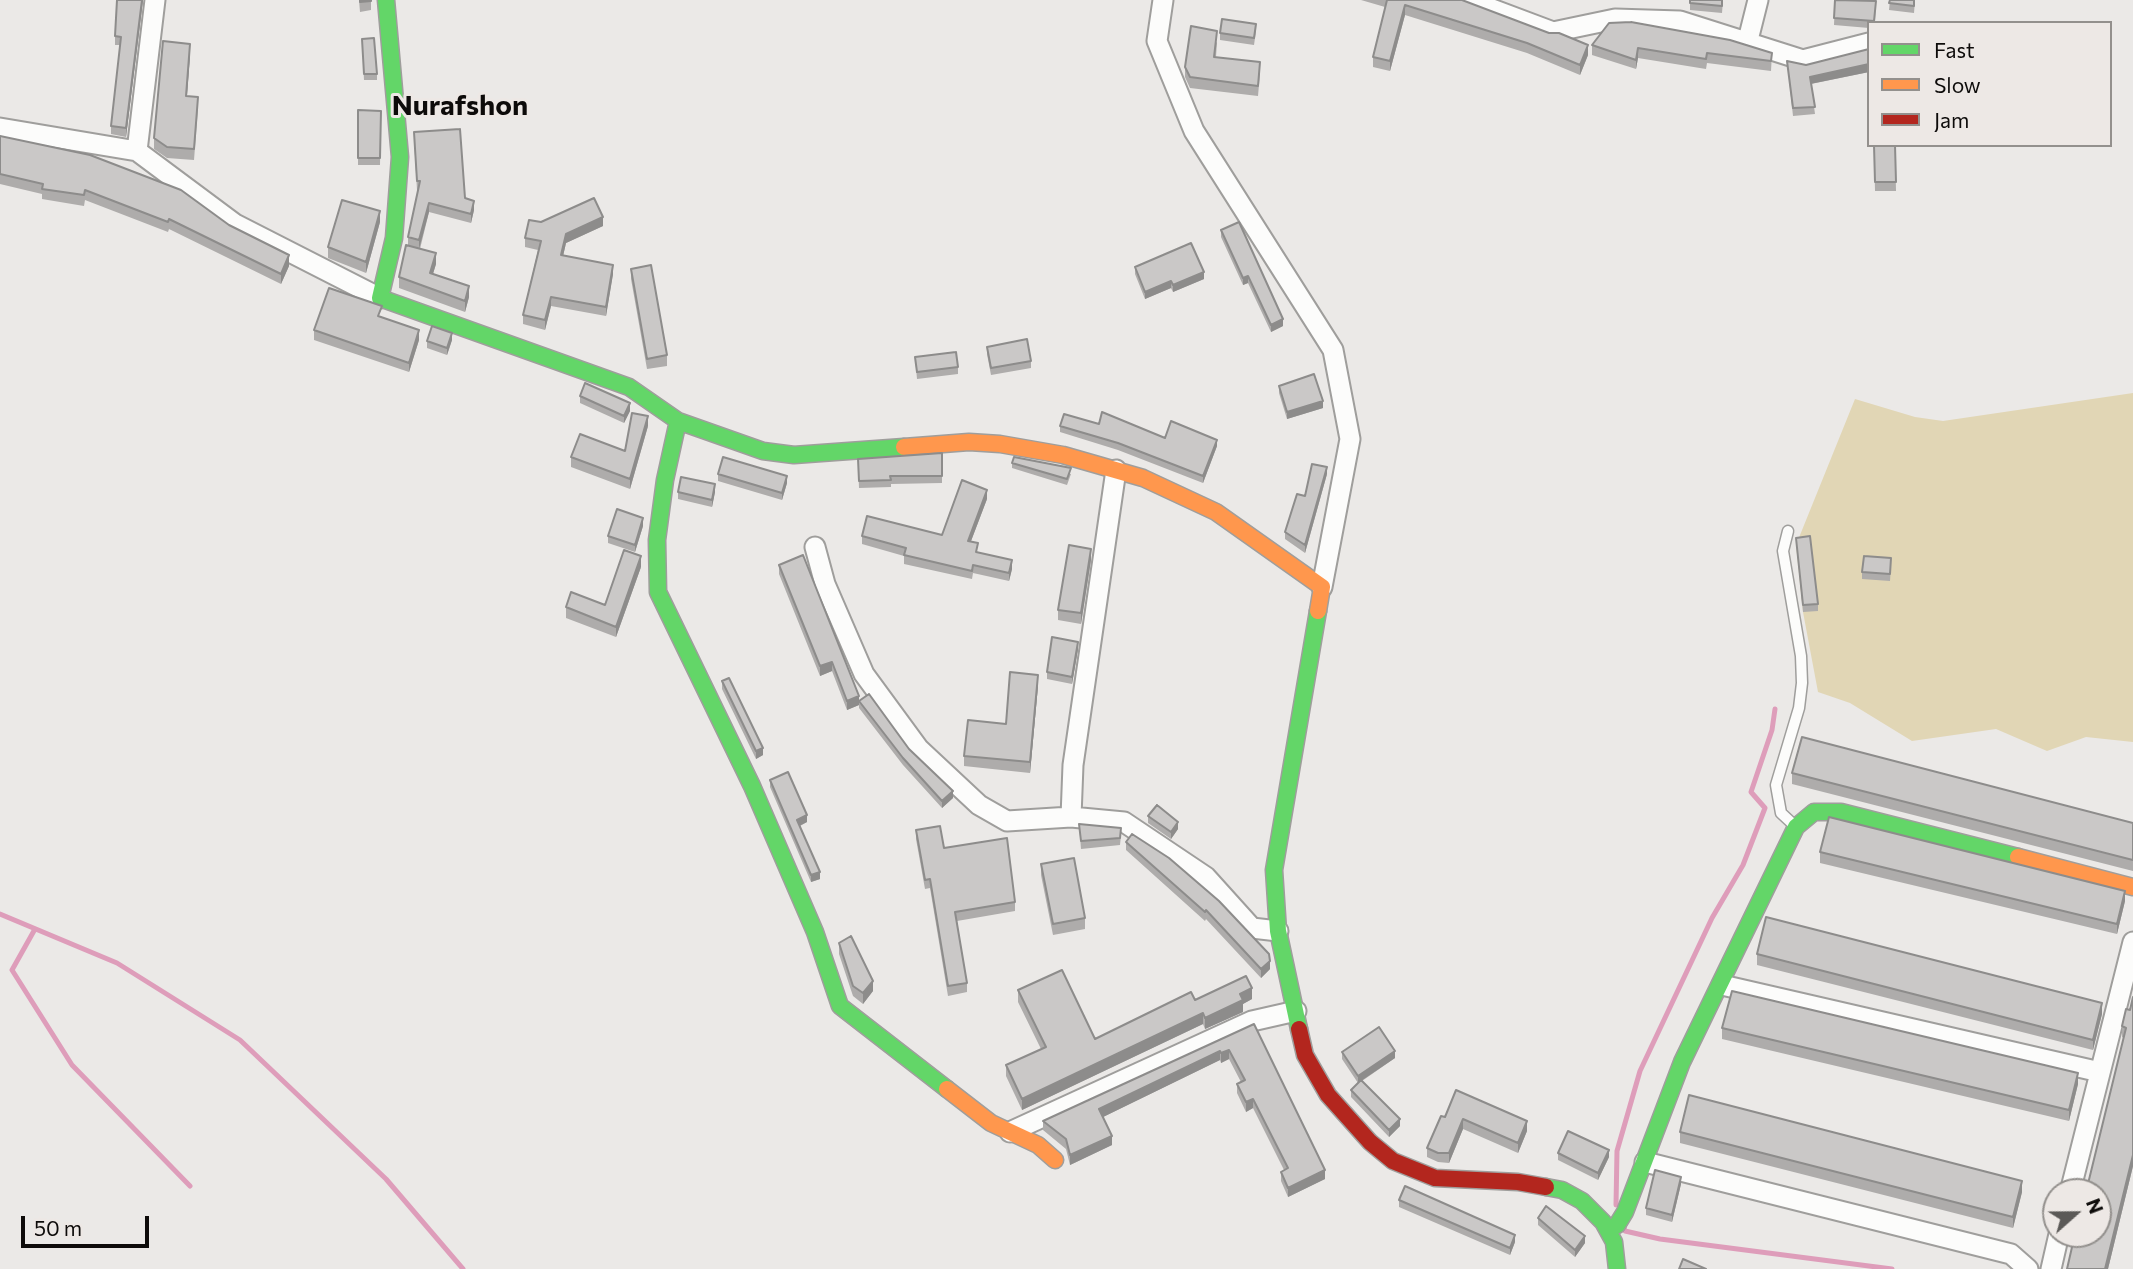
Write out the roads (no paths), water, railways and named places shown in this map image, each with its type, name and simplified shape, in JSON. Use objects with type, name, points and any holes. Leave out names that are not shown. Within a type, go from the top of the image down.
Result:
[{"type":"street","points":[[137,151],[155,0]]},
{"type":"street","points":[[380,298],[394,238],[400,196],[400,157],[386,0]]},
{"type":"street","points":[[1163,0],[1157,41],[1194,131],[1332,350],[1350,439],[1275,851],[1278,931],[1305,1055],[1319,1083],[1355,1127],[1393,1161],[1420,1174],[1443,1179],[1552,1186],[1617,1222]]},
{"type":"street","points":[[1468,0],[1553,32],[1615,19],[1680,21],[1803,60],[1867,44]]},
{"type":"street","points":[[1747,44],[1758,0]]},
{"type":"street","points":[[0,128],[137,151],[235,224],[380,298],[629,387],[678,421],[779,454],[969,442],[1032,448],[1143,478],[1216,512],[1322,587]]},
{"type":"street","points":[[678,421],[665,480],[659,528],[658,592],[752,786],[815,932],[840,1006],[991,1124],[1038,1144],[1055,1160]]},
{"type":"street","points":[[1071,817],[1073,765],[1116,470]]},
{"type":"street","points":[[815,547],[825,584],[864,674],[919,749],[979,805],[1007,821],[1071,817],[1124,822],[1206,877],[1252,928],[1278,931]]},
{"type":"street","points":[[1617,1269],[1617,1222],[1645,1162],[1682,1062],[1722,985],[1796,827],[1814,812],[1841,812],[2133,887]]},
{"type":"street","points":[[2074,1178],[2133,942]]},
{"type":"street","points":[[1722,985],[2101,1072]]},
{"type":"street","points":[[1010,1132],[1252,1021],[1296,1011]]},
{"type":"street","points":[[1645,1162],[2011,1254],[2028,1269]]},
{"type":"street","points":[[2050,1269],[2055,1248]]},
{"type":"lane","points":[[1788,531],[1783,551],[1802,683],[1799,708],[1776,785],[1781,813],[1796,827]]},
{"type":"waterway","points":[[1616,1205],[1617,1151],[1640,1071],[1712,918],[1743,865],[1765,808],[1751,792],[1772,730],[1775,709]]},
{"type":"waterway","points":[[0,914],[117,963],[240,1040],[386,1179],[463,1269]]},
{"type":"waterway","points":[[35,929],[12,970],[72,1065],[190,1186]]},
{"type":"waterway","points":[[1624,1227],[1625,1231],[1660,1239],[1892,1269]]},
{"type":"district","name":"Nurafshon","points":[[460,106]]}]
